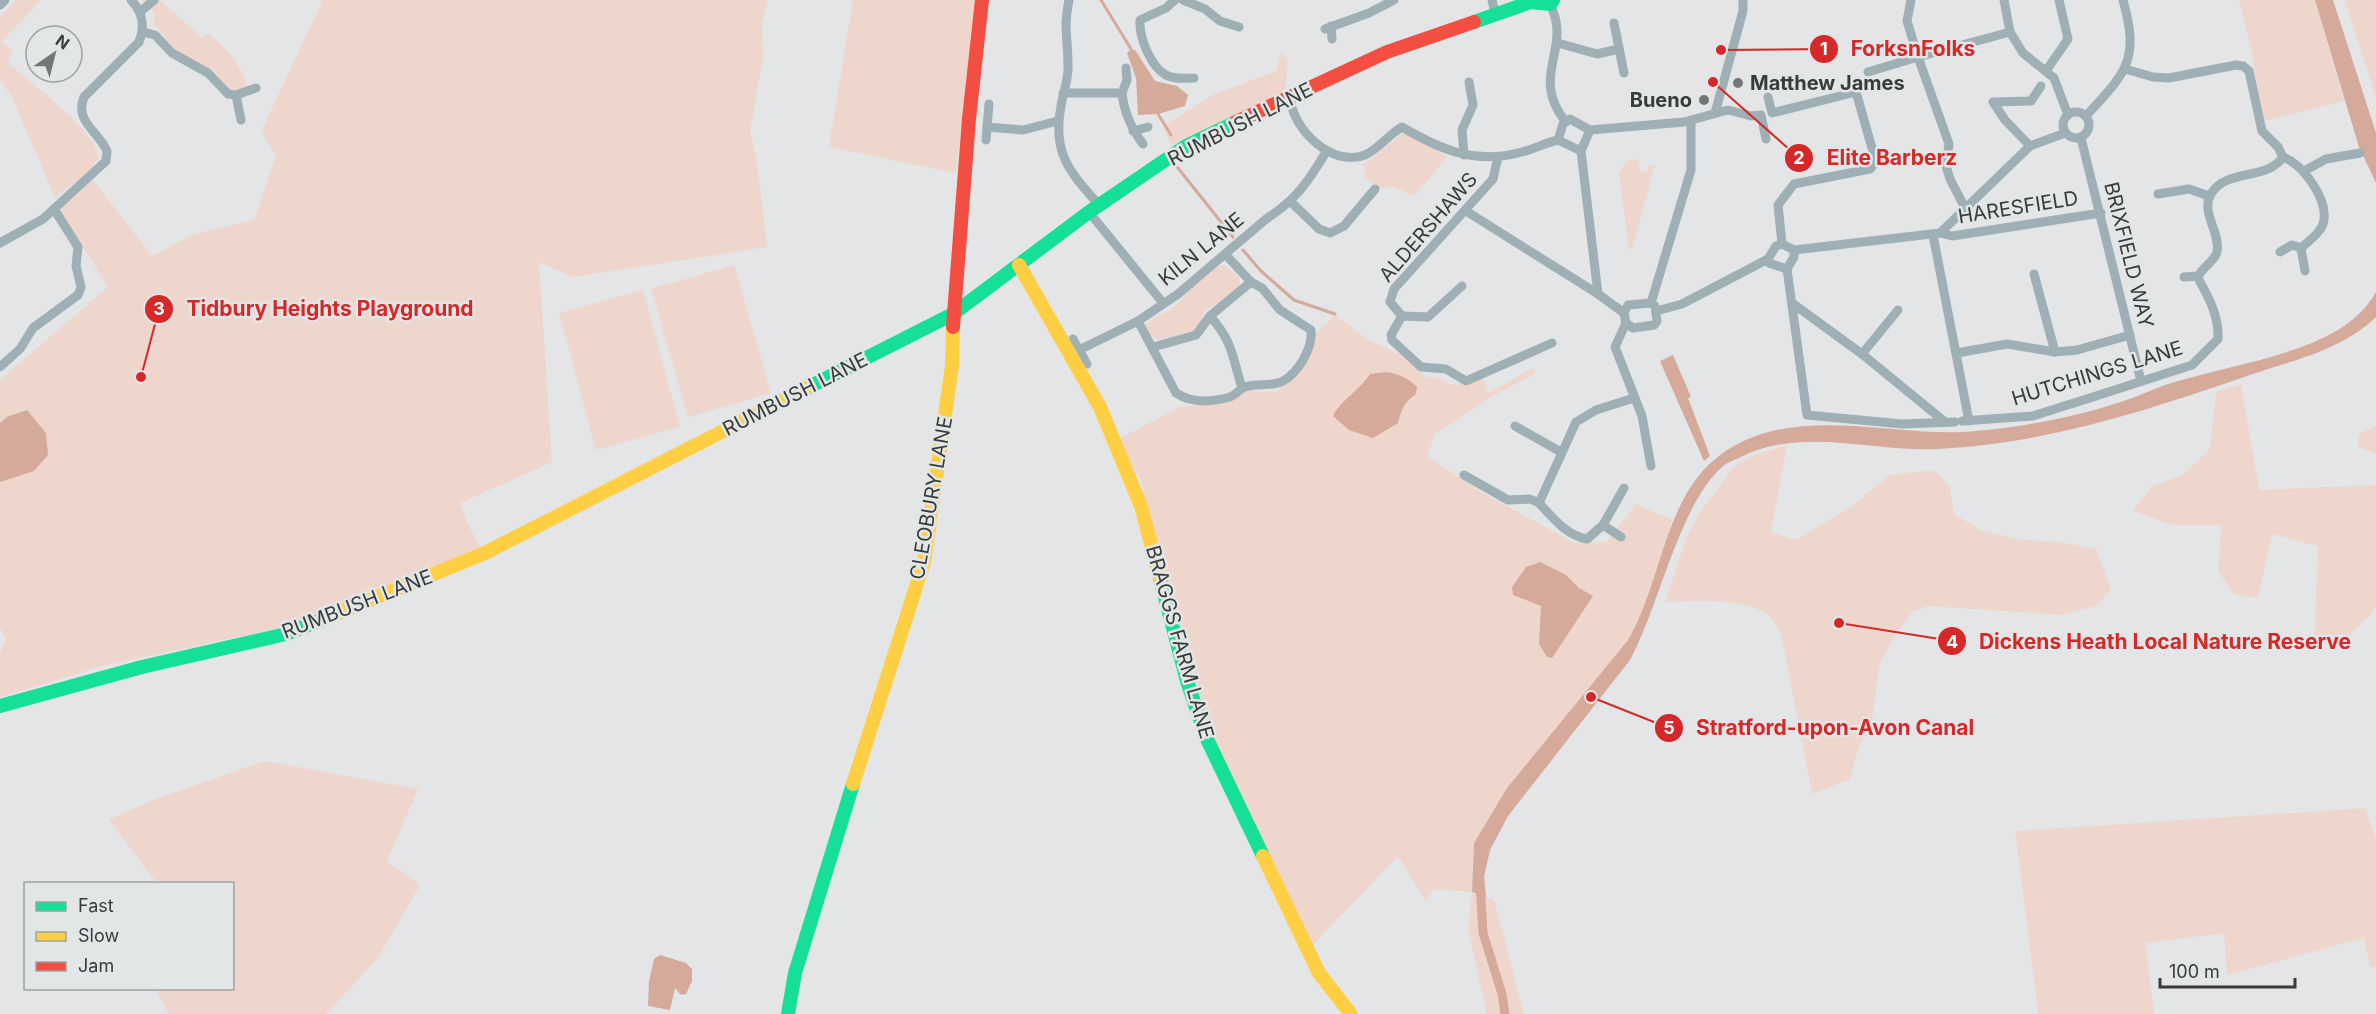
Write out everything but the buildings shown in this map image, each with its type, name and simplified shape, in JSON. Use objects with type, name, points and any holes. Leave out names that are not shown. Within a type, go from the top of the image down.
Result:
[{"type":"street","points":[[0,5],[5,0]]},
{"type":"street","points":[[0,243],[43,219],[106,161],[107,151],[103,142],[85,122],[81,112],[82,103],[84,97],[139,42],[143,32],[140,12],[131,0]]},
{"type":"street","points":[[140,12],[154,0]]},
{"type":"street","name":"CLEOBURY LANE","points":[[788,1014],[795,973],[811,918],[924,562],[952,366],[953,314],[982,0]]},
{"type":"street","points":[[1069,0],[1064,27],[1069,66],[1058,121],[1057,142],[1061,154],[1094,208],[1163,303]]},
{"type":"street","points":[[1175,0],[1166,8],[1140,20],[1139,27],[1154,63],[1165,75],[1178,79],[1194,78]]},
{"type":"street","points":[[1183,0],[1205,9],[1220,21],[1239,27]]},
{"type":"street","points":[[1332,39],[1328,27],[1369,14],[1394,0]]},
{"type":"street","points":[[1715,113],[1743,11],[1743,0]]},
{"type":"street","points":[[1911,0],[1907,21],[1949,144],[1946,166],[1950,179],[1965,208]]},
{"type":"street","points":[[2004,0],[2010,33],[2023,53],[2045,78],[2054,78],[2068,115]]},
{"type":"street","points":[[2030,146],[2005,120],[1993,102],[2031,101],[2068,39],[2058,0]]},
{"type":"street","points":[[2086,116],[2125,69],[2132,40],[2123,0]]},
{"type":"street","name":"RUMBUSH LANE","points":[[0,706],[142,667],[286,634],[485,553],[953,314],[1094,208],[1186,147],[1387,52],[1494,7],[1531,2],[1552,2],[1558,19],[1558,43],[1549,82],[1551,98],[1565,121]]},
{"type":"street","points":[[1614,23],[1624,73]]},
{"type":"street","points":[[143,32],[155,35],[172,53],[208,73],[222,89],[236,95],[256,88]]},
{"type":"street","points":[[1868,72],[2010,33]]},
{"type":"street","points":[[1558,43],[1597,54],[1619,48]]},
{"type":"street","points":[[2125,69],[2153,77],[2169,78],[2236,65],[2243,66],[2250,71],[2262,131],[2278,147],[2283,157],[2294,161],[2304,171],[2323,206],[2324,219],[2319,232],[2301,248]]},
{"type":"street","points":[[1126,68],[1127,80],[1122,93],[1124,109],[1133,131],[1143,144]]},
{"type":"street","points":[[1464,155],[1462,130],[1473,105],[1469,82]]},
{"type":"street","points":[[1768,97],[1772,113],[1856,92],[1875,162],[1870,169],[1861,172],[1794,184],[1778,205],[1782,244]]},
{"type":"street","points":[[1063,93],[1122,93]]},
{"type":"street","points":[[236,95],[241,120]]},
{"type":"street","points":[[1290,97],[1291,109],[1295,116],[1326,152],[1345,157],[1367,154],[1397,125],[1437,147],[1464,155],[1498,157],[1558,140],[1581,151]]},
{"type":"street","points":[[986,140],[989,104]]},
{"type":"street","points":[[1558,140],[1565,121],[1570,119],[1590,130],[1691,121],[1728,110],[1761,116],[1766,139]]},
{"type":"street","points":[[2075,112],[2086,116],[2089,129],[2081,138],[2072,138],[2065,133],[2063,125],[2068,115],[2075,112]]},
{"type":"street","points":[[987,127],[1023,130],[1058,121]]},
{"type":"street","points":[[1626,323],[1634,328],[1654,325],[1657,321],[1654,307],[1691,170],[1691,121]]},
{"type":"street","points":[[1133,131],[1148,127]]},
{"type":"street","points":[[1590,130],[1581,151],[1598,294]]},
{"type":"street","points":[[1652,466],[1642,416],[1615,347],[1626,323],[1624,313],[1628,305],[1654,307],[1682,304],[1768,260],[1776,246],[1782,244],[1794,250],[1937,234],[2030,146],[2065,133]]},
{"type":"street","name":"BRIXFIELD WAY","points":[[2081,138],[2141,381]]},
{"type":"street","name":"KILN LANE","points":[[1079,350],[1138,321],[1225,254],[1266,219],[1291,202],[1326,152]]},
{"type":"street","points":[[2304,171],[2326,159],[2360,153]]},
{"type":"street","name":"ALDERSHAWS","points":[[1402,316],[1390,302],[1394,288],[1494,179],[1498,157]]},
{"type":"street","points":[[2184,277],[2199,276],[2217,253],[2215,230],[2208,205],[2209,196],[2228,180],[2269,168],[2278,164],[2283,157]]},
{"type":"street","points":[[1291,202],[1319,229],[1330,233],[1338,230],[1375,189]]},
{"type":"street","points":[[2158,194],[2189,189],[2209,196]]},
{"type":"street","points":[[0,367],[24,344],[33,328],[78,295],[81,287],[76,266],[78,247],[54,209]]},
{"type":"street","points":[[1466,211],[1598,294],[1624,313]]},
{"type":"street","name":"HARESFIELD","points":[[1937,234],[1952,236],[2101,213]]},
{"type":"street","points":[[1312,237],[1319,229]]},
{"type":"street","points":[[1937,234],[1957,353],[1958,421]]},
{"type":"street","points":[[2280,252],[2292,245],[2301,248]]},
{"type":"street","points":[[2301,248],[2305,271]]},
{"type":"street","points":[[1794,250],[1794,257],[1787,269],[1792,303],[1958,421]]},
{"type":"street","points":[[1138,321],[1176,393],[1185,399],[1193,402],[1230,397],[1242,388],[1282,382],[1298,367],[1312,336],[1308,325],[1281,310],[1262,288],[1251,282],[1225,254]]},
{"type":"street","points":[[1768,260],[1769,263],[1787,269]]},
{"type":"street","name":"BRAGGS FARM LANE","points":[[1019,265],[1100,407],[1141,506],[1187,681],[1206,737],[1320,973],[1351,1014]]},
{"type":"street","points":[[2034,274],[2055,352]]},
{"type":"street","name":"HUTCHINGS LANE","points":[[1792,303],[1807,415],[1902,424],[1958,421],[2032,416],[2192,365],[2218,339],[2218,325],[2199,276]]},
{"type":"street","points":[[1153,347],[1196,335],[1210,316],[1251,282]]},
{"type":"street","points":[[1462,286],[1428,317],[1402,316],[1391,334],[1392,340],[1421,367],[1446,369],[1466,381],[1552,343]]},
{"type":"street","points":[[1862,354],[1899,310]]},
{"type":"street","points":[[1210,316],[1226,333],[1232,347],[1242,388]]},
{"type":"street","points":[[1957,353],[2007,344],[2055,352],[2077,350],[2130,335]]},
{"type":"street","points":[[1073,339],[1087,364]]},
{"type":"street","points":[[1539,503],[1576,422],[1596,410],[1634,398]]},
{"type":"street","points":[[1515,426],[1561,452]]},
{"type":"street","points":[[1464,475],[1508,500],[1530,499],[1539,503],[1563,527],[1578,537],[1587,539],[1602,525],[1624,488]]},
{"type":"street","points":[[1602,525],[1622,537]]},
{"type":"shaded area","points":[[16,0],[41,0],[2,41],[13,52],[7,62],[24,76],[24,84],[33,84],[75,121],[87,134],[99,158],[84,176],[55,197],[12,97],[0,80],[0,17]]},
{"type":"shaded area","points":[[142,0],[160,0],[202,38],[208,33],[232,58],[241,71],[248,88],[235,92],[227,88],[213,70],[182,57],[154,25],[154,12]]},
{"type":"shaded area","points":[[320,0],[768,0],[762,24],[763,58],[750,131],[757,161],[767,247],[573,277],[539,262],[552,462],[460,503],[468,525],[481,548],[288,626],[102,666],[0,697],[0,653],[6,638],[0,628],[0,380],[108,287],[62,213],[62,207],[93,180],[152,256],[192,235],[254,220],[276,156],[261,132],[322,2]]},
{"type":"shaded area","points":[[853,0],[977,0],[956,173],[829,147]]},
{"type":"shaded area","points":[[2239,0],[2315,0],[2344,101],[2262,121],[2252,53]]},
{"type":"shaded area","points":[[2315,0],[2333,0],[2376,133],[2376,183],[2359,147]]},
{"type":"shaded area","points":[[2345,0],[2376,0],[2376,97]]},
{"type":"shaded area","points":[[1131,49],[1135,50],[1155,81],[1177,86],[1188,95],[1185,106],[1158,114],[1138,115],[1136,78],[1127,53]]},
{"type":"shaded area","points":[[1282,52],[1288,60],[1285,92],[1228,122],[1171,146],[1163,126],[1213,95],[1276,71]]},
{"type":"shaded area","points":[[1406,131],[1447,157],[1414,196],[1394,187],[1379,188],[1366,178],[1363,165]]},
{"type":"shaded area","points":[[1638,159],[1641,173],[1648,171],[1648,166],[1655,165],[1632,249],[1629,249],[1619,174],[1626,161]]},
{"type":"shaded area","points":[[734,265],[771,393],[688,417],[651,289]]},
{"type":"shaded area","points":[[1225,265],[1240,278],[1240,287],[1233,295],[1204,311],[1199,328],[1190,333],[1159,340],[1148,333],[1146,325],[1151,319],[1170,310],[1206,272]]},
{"type":"shaded area","points":[[643,290],[680,427],[596,450],[559,313]]},
{"type":"shaded area","points":[[2376,292],[2376,317],[2363,328],[2333,346],[2173,401],[2096,423],[2018,440],[1937,449],[1838,442],[1788,443],[1764,448],[1725,465],[1706,485],[1681,531],[1641,638],[1630,660],[1508,816],[1490,850],[1484,877],[1486,897],[1472,892],[1474,843],[1507,788],[1628,640],[1649,593],[1675,517],[1686,494],[1701,473],[1719,456],[1746,440],[1775,430],[1806,426],[1837,425],[1962,432],[2018,426],[2079,414],[2122,402],[2178,381],[2301,347],[2338,330],[2349,322]]},
{"type":"shaded area","points":[[1335,315],[1370,341],[1400,354],[1427,378],[1436,377],[1451,385],[1483,379],[1488,393],[1533,368],[1536,373],[1491,397],[1434,435],[1428,457],[1478,490],[1574,543],[1607,542],[1636,504],[1672,520],[1643,612],[1628,640],[1507,788],[1474,843],[1472,892],[1434,889],[1426,901],[1398,856],[1311,947],[1210,731],[1140,478],[1117,440],[1179,407],[1226,402],[1248,391],[1276,392],[1294,373],[1310,340]]},
{"type":"shaded area","points":[[1673,355],[1691,397],[1688,398],[1710,456],[1704,461],[1660,361]]},
{"type":"shaded area","points":[[1386,372],[1403,377],[1417,387],[1416,394],[1404,406],[1398,423],[1373,438],[1349,430],[1333,416],[1370,374]]},
{"type":"shaded area","points":[[2241,384],[2259,490],[2376,485],[2376,605],[2369,616],[2344,641],[2314,643],[2318,546],[2272,534],[2258,598],[2234,594],[2218,571],[2221,525],[2173,525],[2133,511],[2151,487],[2184,474],[2210,449],[2216,392]]},
{"type":"shaded area","points":[[27,410],[46,433],[48,455],[34,471],[0,482],[0,423],[7,417]]},
{"type":"shaded area","points":[[2376,425],[2376,454],[2358,447],[2358,435]]},
{"type":"shaded area","points":[[1787,445],[1771,532],[1795,540],[1847,510],[1890,475],[1934,470],[1950,487],[1954,514],[1982,531],[2023,540],[2060,542],[2096,549],[2111,590],[2096,606],[2062,615],[1928,606],[1912,612],[1895,635],[1880,663],[1872,719],[1857,752],[1850,779],[1812,794],[1781,633],[1773,620],[1769,615],[1744,605],[1704,601],[1665,602],[1687,536],[1699,514],[1733,468],[1751,456]]},
{"type":"shaded area","points":[[1540,562],[1566,575],[1579,588],[1593,596],[1552,658],[1547,657],[1539,644],[1541,606],[1513,595],[1512,587],[1526,567]]},
{"type":"shaded area","points":[[265,761],[418,789],[387,861],[420,885],[378,958],[326,1014],[169,1014],[156,990],[234,990],[234,882],[156,882],[109,820],[153,800]]},
{"type":"shaded area","points":[[2365,808],[2376,839],[2376,966],[2370,967],[2364,938],[2227,975],[2224,933],[2146,943],[2154,1014],[2038,1014],[2015,831]]},
{"type":"shaded area","points":[[1472,892],[1494,900],[1524,1014],[1487,1014],[1468,929]]},
{"type":"shaded area","points":[[660,955],[686,963],[692,969],[692,981],[686,994],[681,995],[675,988],[670,1010],[648,1006],[649,981],[654,959]]},
{"type":"waterway","points":[[1101,0],[1131,49]]},
{"type":"waterway","points":[[1158,114],[1171,135]]},
{"type":"waterway","points":[[1174,163],[1233,237]]},
{"type":"waterway","points":[[1243,250],[1261,271],[1294,300],[1335,314]]},
{"type":"waterway","points":[[1480,885],[1483,933],[1502,994],[1505,1014]]},
{"type":"traffic: fast","points":[[1474,22],[1531,2],[1550,4],[1553,0]]},
{"type":"traffic: fast","points":[[809,387],[953,314],[1089,212],[1186,146],[1236,122]]},
{"type":"traffic: fast","points":[[1160,578],[1187,681],[1206,737],[1263,856]]},
{"type":"traffic: fast","points":[[0,706],[142,667],[286,634],[336,614]]},
{"type":"traffic: fast","points":[[788,1014],[795,973],[853,784]]},
{"type":"traffic: slow","points":[[1019,265],[1100,407],[1141,506],[1160,578]]},
{"type":"traffic: slow","points":[[853,784],[924,562],[952,366],[953,327]]},
{"type":"traffic: slow","points":[[336,614],[485,553],[809,387]]},
{"type":"traffic: slow","points":[[1263,856],[1319,973],[1351,1014]]},
{"type":"traffic: jam","points":[[953,327],[969,119],[982,0]]},
{"type":"traffic: jam","points":[[1236,122],[1387,52],[1474,22]]},
{"type":"place","name":"ForksnFolks","points":[[1721,50]]},
{"type":"place","name":"Elite Barberz","points":[[1713,82]]},
{"type":"place","name":"Matthew James","points":[[1738,83]]},
{"type":"place","name":"Bueno","points":[[1704,100]]},
{"type":"place","name":"Tidbury Heights Playground","points":[[141,377]]},
{"type":"place","name":"Dickens Heath Local Nature Reserve","points":[[1839,623]]},
{"type":"place","name":"Stratford-upon-Avon Canal","points":[[1591,697]]}]
